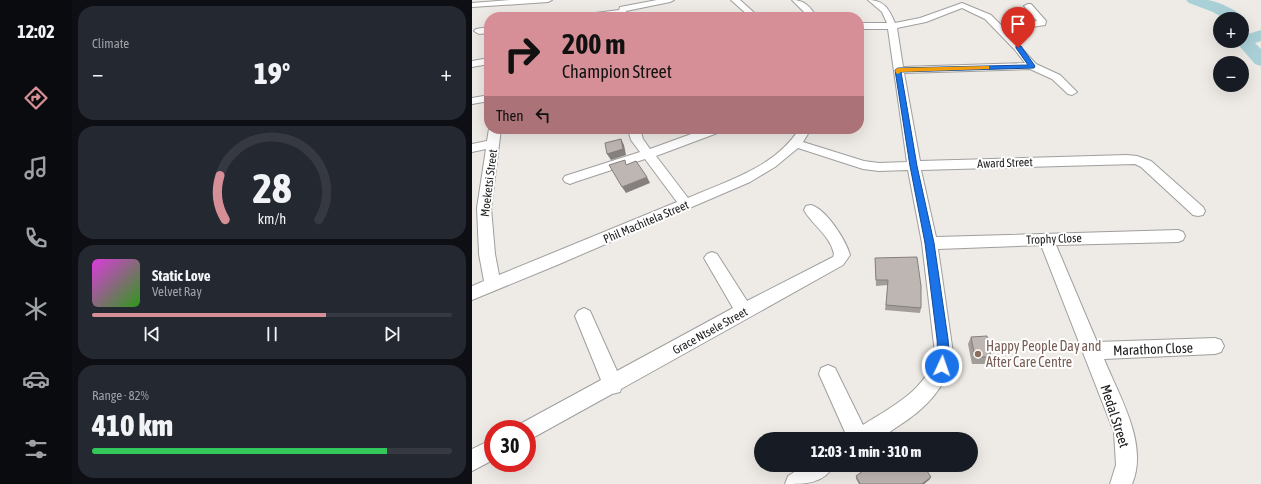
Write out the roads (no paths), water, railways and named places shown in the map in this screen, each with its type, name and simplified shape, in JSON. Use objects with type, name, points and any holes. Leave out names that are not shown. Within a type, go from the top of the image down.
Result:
[{"type":"street","points":[[472,6],[527,6],[548,0]]},
{"type":"street","points":[[623,0],[623,12]]},
{"type":"street","points":[[627,12],[670,0]]},
{"type":"street","points":[[735,0],[749,12]]},
{"type":"street","points":[[796,0],[809,12]]},
{"type":"street","points":[[870,432],[912,403],[928,389],[937,378],[942,366],[944,353],[930,243],[914,166],[892,26],[886,11],[872,0]]},
{"type":"street","points":[[864,26],[892,26],[920,21],[964,3],[988,17],[1018,48],[1032,66]]},
{"type":"street","points":[[999,29],[1042,23],[1042,20],[1028,6]]},
{"type":"street","points":[[479,31],[484,30]]},
{"type":"street","points":[[472,64],[484,62]]},
{"type":"street","points":[[898,70],[1032,66],[1056,77],[1072,92]]},
{"type":"street","points":[[472,101],[484,99]]},
{"type":"street","points":[[635,134],[637,140],[686,205]]},
{"type":"street","points":[[570,179],[648,154],[702,134]]},
{"type":"street","name":"Phil Machitela Street","points":[[472,293],[686,205],[757,173],[795,143],[801,134]]},
{"type":"street","points":[[472,148],[494,136]]},
{"type":"street","name":"Moeketsi Street","points":[[493,284],[478,210],[494,136]]},
{"type":"street","name":"Award Street","points":[[795,143],[871,167],[1119,159],[1137,160],[1146,164],[1198,211]]},
{"type":"street","name":"Grace Ntsele Street","points":[[536,426],[827,268],[838,260],[842,255],[841,247],[837,240],[811,210]]},
{"type":"street","name":"Trophy Close","points":[[930,243],[1046,238],[1178,236]]},
{"type":"street","name":"Medal Street","points":[[1046,238],[1124,432],[1128,456],[1126,474],[1121,484]]},
{"type":"street","points":[[712,258],[744,312]]},
{"type":"street","points":[[584,316],[613,385]]},
{"type":"street","name":"Marathon Close","points":[[1091,351],[1215,346]]},
{"type":"street","points":[[828,374],[857,432]]},
{"type":"street","points":[[472,460],[484,454]]},
{"type":"street","points":[[796,484],[813,472]]},
{"type":"waterway","points":[[1194,0],[1224,12]]},
{"type":"waterway","points":[[1261,35],[1244,41],[1261,60]]},
{"type":"place","name":"Happy People Day and After Care Centre","points":[[978,354]]}]
